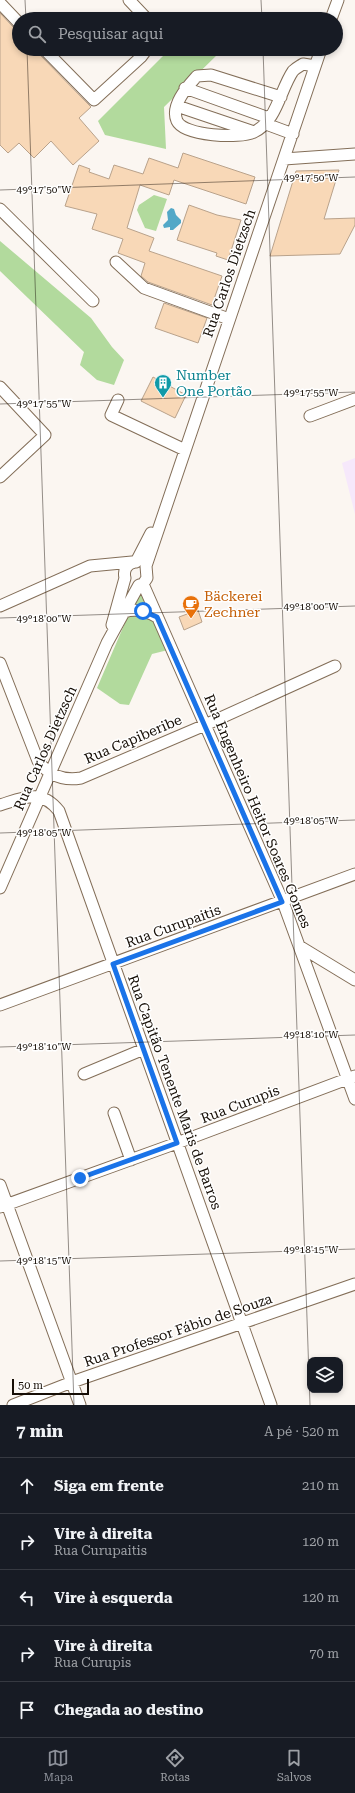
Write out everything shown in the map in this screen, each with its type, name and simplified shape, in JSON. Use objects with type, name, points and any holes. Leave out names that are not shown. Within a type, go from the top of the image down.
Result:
[{"type":"street","points":[[129,0],[140,12]]},
{"type":"street","points":[[334,12],[338,0]]},
{"type":"street","points":[[0,3],[12,15]]},
{"type":"street","points":[[51,56],[94,100],[142,56]]},
{"type":"street","name":"Rua Carlos Dietzsch","points":[[107,643],[125,578],[126,567],[138,563],[165,508],[319,56]]},
{"type":"street","points":[[281,97],[212,75],[197,76],[185,88],[176,106],[176,120],[181,126],[208,135],[242,136],[254,132],[268,121],[281,97],[294,70],[303,64],[315,66]]},
{"type":"street","points":[[185,88],[268,121],[293,134]]},
{"type":"street","points":[[176,106],[254,132]]},
{"type":"street","points":[[284,159],[355,154]]},
{"type":"street","points":[[0,209],[93,301]]},
{"type":"street","points":[[116,262],[144,288],[229,319]]},
{"type":"street","points":[[0,387],[45,435],[0,477]]},
{"type":"street","points":[[310,416],[355,399]]},
{"type":"street","points":[[118,400],[111,415],[185,450]]},
{"type":"street","points":[[0,606],[90,566],[101,564],[138,563]]},
{"type":"street","name":"Rua Carlos Dietzsch","points":[[0,888],[107,643],[124,612],[148,574],[138,563]]},
{"type":"street","points":[[101,564],[125,578],[130,584],[141,585]]},
{"type":"street","name":"Rua Engenheiro Heitor Soares Gomes","points":[[141,585],[157,617],[282,902],[351,1078],[355,1099]]},
{"type":"street","points":[[124,612],[139,610],[151,613],[157,617]]},
{"type":"street","points":[[0,663],[38,761],[50,773]]},
{"type":"street","name":"Rua Capiberibe","points":[[50,773],[68,779],[81,778],[205,725],[335,666]]},
{"type":"street","points":[[0,805],[24,797],[40,797]]},
{"type":"street","name":"Rua Capitão Tenente Maris de Barros","points":[[40,797],[52,803],[58,811],[271,1405]]},
{"type":"street","name":"Rua Curupaitis","points":[[0,1005],[355,874]]},
{"type":"street","points":[[299,946],[355,980]]},
{"type":"street","points":[[84,1074],[144,1049]]},
{"type":"street","name":"Rua Curupis","points":[[4,1206],[351,1078]]},
{"type":"street","points":[[114,1113],[131,1160]]},
{"type":"street","points":[[0,1185],[4,1206],[80,1405]]},
{"type":"street","name":"Rua Professor Fábio de Souza","points":[[12,1405],[72,1382],[355,1284]]},
{"type":"shaded area","points":[[355,458],[355,514],[342,463]]},
{"type":"green space","points":[[163,56],[216,56],[164,107],[166,149],[105,135],[98,121]]},
{"type":"green space","points":[[154,195],[167,199],[156,231],[145,228],[137,210],[139,205]]},
{"type":"green space","points":[[0,241],[91,318],[112,347],[124,360],[114,385],[97,380],[80,365],[84,352],[0,271]]},
{"type":"green space","points":[[140,588],[168,650],[152,654],[129,705],[120,704],[97,688]]},
{"type":"water","points":[[171,208],[174,209],[176,215],[181,220],[181,223],[173,230],[170,230],[170,227],[164,228],[163,225],[168,220],[167,212]]},
{"type":"building","points":[[0,13],[12,26],[12,56],[41,56],[91,107],[79,118],[99,141],[73,165],[51,141],[34,158],[19,143],[8,153],[0,145]]},
{"type":"building","points":[[183,153],[255,177],[246,204],[174,180],[169,195],[140,185],[127,228],[154,238],[149,251],[222,276],[212,305],[148,282],[141,276],[145,263],[118,253],[123,239],[92,229],[97,214],[65,206],[79,165],[90,169],[89,172],[109,179],[114,165],[143,174],[149,158],[178,168]]},
{"type":"building","points":[[339,170],[324,219],[355,218],[355,225],[340,254],[270,256],[296,171]]},
{"type":"building","points":[[189,205],[217,215],[241,220],[228,260],[216,256],[217,253],[177,240]]},
{"type":"building","points":[[164,303],[207,318],[198,343],[155,328]]},
{"type":"building","name":"Number One Portão","points":[[153,377],[186,395],[175,418],[141,401]]},
{"type":"building","name":"Bäckerei Zechner","points":[[198,610],[202,622],[184,630],[179,617]]},
{"type":"place","name":"Number One Portão","points":[[163,398]]},
{"type":"place","name":"Bäckerei Zechner","points":[[191,619]]},
{"type":"route","points":[[80,1178],[177,1143],[113,964],[282,902],[157,617],[151,613],[143,611]]}]
